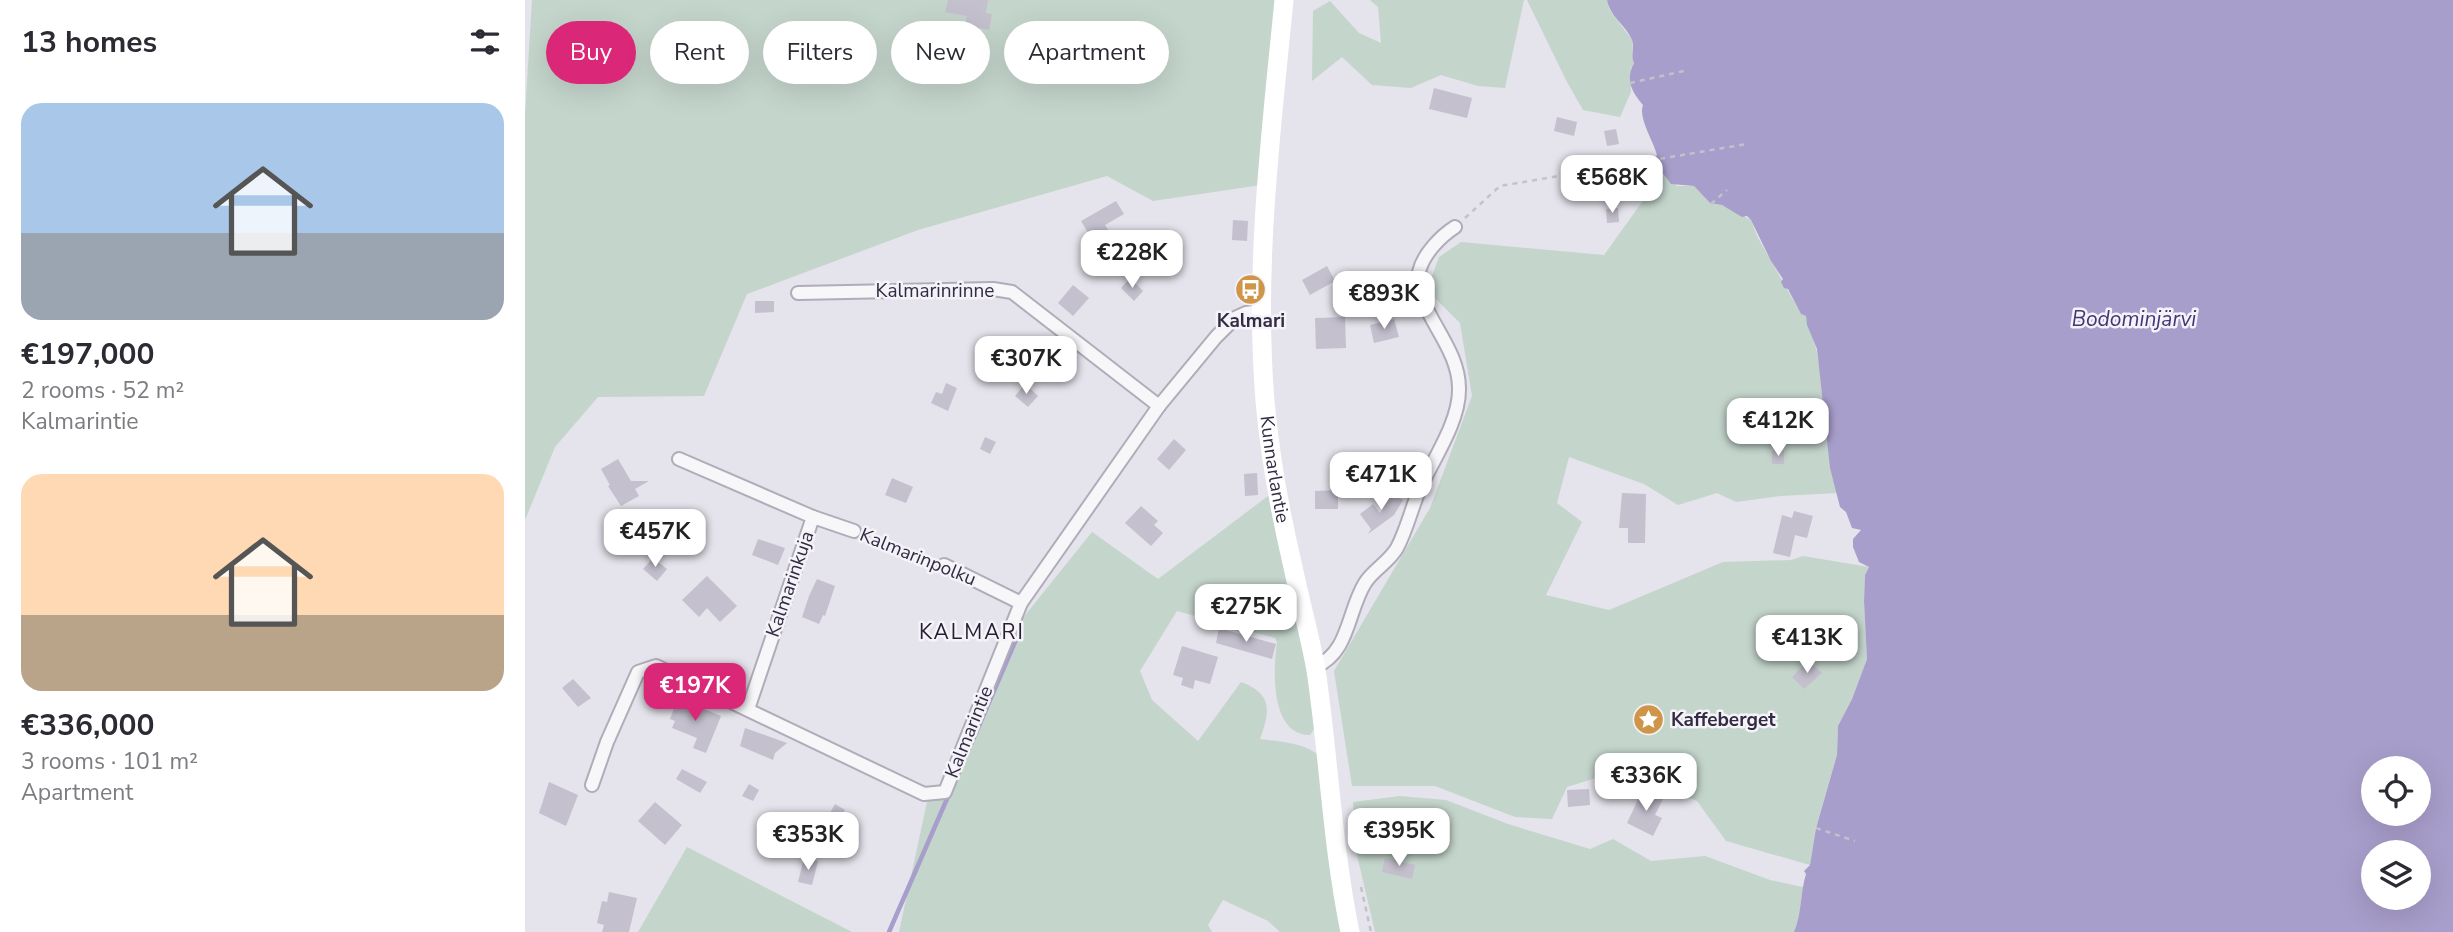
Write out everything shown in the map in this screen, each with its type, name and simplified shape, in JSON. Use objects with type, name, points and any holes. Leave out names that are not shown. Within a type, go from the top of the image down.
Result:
[{"type":"main road","name":"Kunnarlantie","points":[[1284,0],[1266,196],[1262,311],[1265,401],[1288,547],[1315,667],[1326,743],[1335,845],[1350,932]]},
{"type":"street","points":[[1315,667],[1337,652],[1365,583],[1396,549],[1455,415],[1459,392],[1458,371],[1451,351],[1422,300],[1419,285],[1420,270],[1427,255],[1443,235],[1455,227]]},
{"type":"street","name":"Kalmarinrinne","points":[[798,293],[993,289],[1012,292],[1159,406]]},
{"type":"street","name":"Kalmarintie","points":[[591,785],[638,672],[656,666],[924,794],[944,792],[1021,603],[1159,406],[1235,318],[1262,311]]},
{"type":"street","name":"Kalmarinkuja","points":[[679,458],[813,517],[748,709]]},
{"type":"street","name":"Kalmarinpolku","points":[[813,517],[854,531]]},
{"type":"street","name":"Kalmarinpolku","points":[[944,565],[1021,603]]},
{"type":"path","points":[[1630,83],[1684,71]]},
{"type":"path","points":[[1455,227],[1500,186],[1747,144]]},
{"type":"path","points":[[1711,204],[1727,190]]},
{"type":"path","name":"Kalmarinpolku","points":[[854,531],[944,565]]},
{"type":"path","points":[[1816,828],[1856,841]]},
{"type":"path","points":[[1359,879],[1371,932]]},
{"type":"shaded area","points":[[532,0],[1277,0],[1261,185],[1153,201],[1107,176],[918,230],[747,294],[704,396],[598,397],[555,447],[525,520],[525,115]]},
{"type":"shaded area","points":[[1370,0],[1524,0],[1505,88],[1478,86],[1441,75],[1411,88],[1372,85],[1342,57],[1312,81],[1313,11],[1330,1],[1359,33],[1381,43],[1378,7]]},
{"type":"shaded area","points":[[1527,0],[1607,0],[1609,9],[1632,40],[1634,63],[1631,69],[1631,92],[1620,117],[1583,110]]},
{"type":"shaded area","points":[[1663,173],[1677,186],[1694,186],[1710,203],[1722,205],[1751,220],[1757,236],[1801,314],[1806,316],[1817,353],[1827,441],[1837,493],[1736,502],[1717,493],[1678,505],[1644,484],[1569,457],[1557,503],[1582,522],[1546,595],[1609,610],[1723,562],[1791,560],[1803,556],[1869,567],[1865,575],[1864,600],[1867,659],[1852,699],[1838,726],[1837,755],[1816,827],[1810,865],[1726,841],[1697,801],[1625,769],[1567,787],[1552,819],[1515,817],[1435,786],[1352,786],[1334,671],[1430,508],[1472,396],[1460,323],[1427,290],[1439,257],[1461,242],[1604,255]]},
{"type":"shaded area","points":[[1272,493],[1317,725],[1310,735],[1297,732],[1287,724],[1281,713],[1275,684],[1275,638],[1177,611],[1140,671],[1152,700],[1198,741],[1241,682],[1264,698],[1267,712],[1260,739],[1300,746],[1321,757],[1343,932],[1280,932],[1268,921],[1223,900],[1208,925],[1212,932],[899,932],[927,802],[953,791],[1018,624],[1092,532],[1158,579]]},
{"type":"shaded area","points":[[1400,796],[1446,800],[1508,824],[1590,849],[1613,839],[1651,861],[1705,856],[1770,880],[1803,887],[1799,918],[1794,932],[1375,932],[1357,855],[1353,802]]},
{"type":"shaded area","points":[[687,847],[852,932],[638,932]]},
{"type":"water","name":"Bodominjärvi","points":[[1607,0],[2453,0],[2453,932],[1794,932],[1806,874],[1804,871],[1810,865],[1816,828],[1837,755],[1838,726],[1852,699],[1867,659],[1864,601],[1865,575],[1869,567],[1859,562],[1853,547],[1853,539],[1861,530],[1852,528],[1846,512],[1840,507],[1830,468],[1817,349],[1806,316],[1801,314],[1788,289],[1784,288],[1781,282],[1783,279],[1751,220],[1722,205],[1710,203],[1694,186],[1671,184],[1657,166],[1654,159],[1657,155],[1643,116],[1643,105],[1631,86],[1630,75],[1634,63],[1632,40]]},
{"type":"building","points":[[948,0],[988,0],[986,13],[992,14],[990,25],[990,21],[966,21],[967,16],[945,12]]},
{"type":"building","points":[[1434,88],[1472,98],[1467,118],[1429,109]]},
{"type":"building","points":[[1557,117],[1577,122],[1574,136],[1554,131]]},
{"type":"building","points":[[1616,129],[1619,144],[1607,146],[1604,131]]},
{"type":"building","points":[[1116,201],[1124,214],[1105,225],[1111,234],[1095,244],[1081,221]]},
{"type":"building","points":[[1618,208],[1619,222],[1607,223],[1606,209]]},
{"type":"building","points":[[1233,220],[1248,221],[1247,241],[1232,240]]},
{"type":"building","points":[[1327,266],[1335,281],[1310,295],[1302,280]]},
{"type":"building","points":[[1130,278],[1143,291],[1134,301],[1121,288]]},
{"type":"building","points":[[1073,285],[1089,298],[1073,316],[1058,303]]},
{"type":"building","points":[[755,301],[774,301],[774,312],[755,313]]},
{"type":"building","points":[[1345,317],[1346,348],[1316,349],[1315,318]]},
{"type":"building","points":[[1394,319],[1399,337],[1374,343],[1370,325]]},
{"type":"building","points":[[1033,350],[1047,361],[1032,379],[1018,367]]},
{"type":"building","points":[[946,383],[957,388],[948,411],[931,403],[936,392],[942,394]]},
{"type":"building","points":[[1025,384],[1038,396],[1028,407],[1015,396]]},
{"type":"building","points":[[985,437],[996,442],[990,454],[980,449]]},
{"type":"building","points":[[1174,439],[1186,450],[1169,470],[1157,459]]},
{"type":"building","points":[[1772,451],[1784,451],[1784,464],[1772,464]]},
{"type":"building","points":[[618,459],[631,481],[649,481],[635,489],[639,496],[621,506],[601,469]]},
{"type":"building","points":[[1257,473],[1258,495],[1245,496],[1244,474]]},
{"type":"building","points":[[892,478],[913,487],[906,503],[885,495]]},
{"type":"building","points":[[1338,490],[1338,509],[1315,509],[1315,491]]},
{"type":"building","points":[[1390,493],[1403,500],[1394,515],[1368,534],[1371,529],[1360,514],[1373,504],[1380,513]]},
{"type":"building","points":[[1622,493],[1646,494],[1645,543],[1628,543],[1628,528],[1619,528]]},
{"type":"building","points":[[1141,506],[1158,521],[1154,525],[1163,533],[1151,546],[1125,523]]},
{"type":"building","points":[[1794,511],[1813,516],[1807,538],[1795,535],[1790,557],[1773,553],[1782,515],[1792,518]]},
{"type":"building","points":[[758,539],[785,548],[778,565],[752,555]]},
{"type":"building","points":[[653,558],[667,569],[657,581],[643,569]]},
{"type":"building","points":[[707,576],[737,606],[720,622],[707,608],[699,617],[682,600]]},
{"type":"building","points":[[817,579],[835,586],[825,616],[823,615],[819,624],[802,617]]},
{"type":"building","points":[[1219,628],[1276,644],[1272,659],[1216,643]]},
{"type":"building","points":[[1182,646],[1218,657],[1210,684],[1195,680],[1193,689],[1181,685],[1183,678],[1173,675]]},
{"type":"building","points":[[1808,661],[1822,673],[1804,689],[1792,677]]},
{"type":"building","points":[[573,679],[591,698],[578,707],[562,688]]},
{"type":"building","points":[[678,698],[721,716],[706,753],[693,748],[697,738],[672,728],[675,721],[670,719]]},
{"type":"building","points":[[745,728],[787,743],[775,753],[773,760],[740,746]]},
{"type":"building","points":[[682,769],[707,782],[700,793],[676,779]]},
{"type":"building","points":[[549,782],[578,795],[566,826],[539,813]]},
{"type":"building","points":[[749,784],[759,790],[753,801],[742,796]]},
{"type":"building","points":[[1589,789],[1590,805],[1568,807],[1567,790]]},
{"type":"building","points":[[1643,789],[1663,799],[1655,815],[1662,818],[1653,836],[1627,823]]},
{"type":"building","points":[[655,802],[682,825],[665,845],[638,821]]},
{"type":"building","points":[[835,804],[845,810],[835,828],[825,822]]},
{"type":"building","points":[[804,858],[818,861],[812,885],[798,882]]},
{"type":"building","points":[[1385,858],[1415,865],[1412,879],[1382,872]]},
{"type":"building","points":[[609,892],[637,898],[629,932],[602,932],[604,925],[597,923],[602,901],[607,902]]},
{"type":"waterway","points":[[966,756],[1021,628]]},
{"type":"waterway","points":[[889,932],[950,792]]},
{"type":"place","name":"Kalmari","points":[[1251,290]]},
{"type":"place","name":"Kaffeberget","points":[[1648,720]]},
{"type":"district","name":"KALMARI","points":[[972,632]]}]
